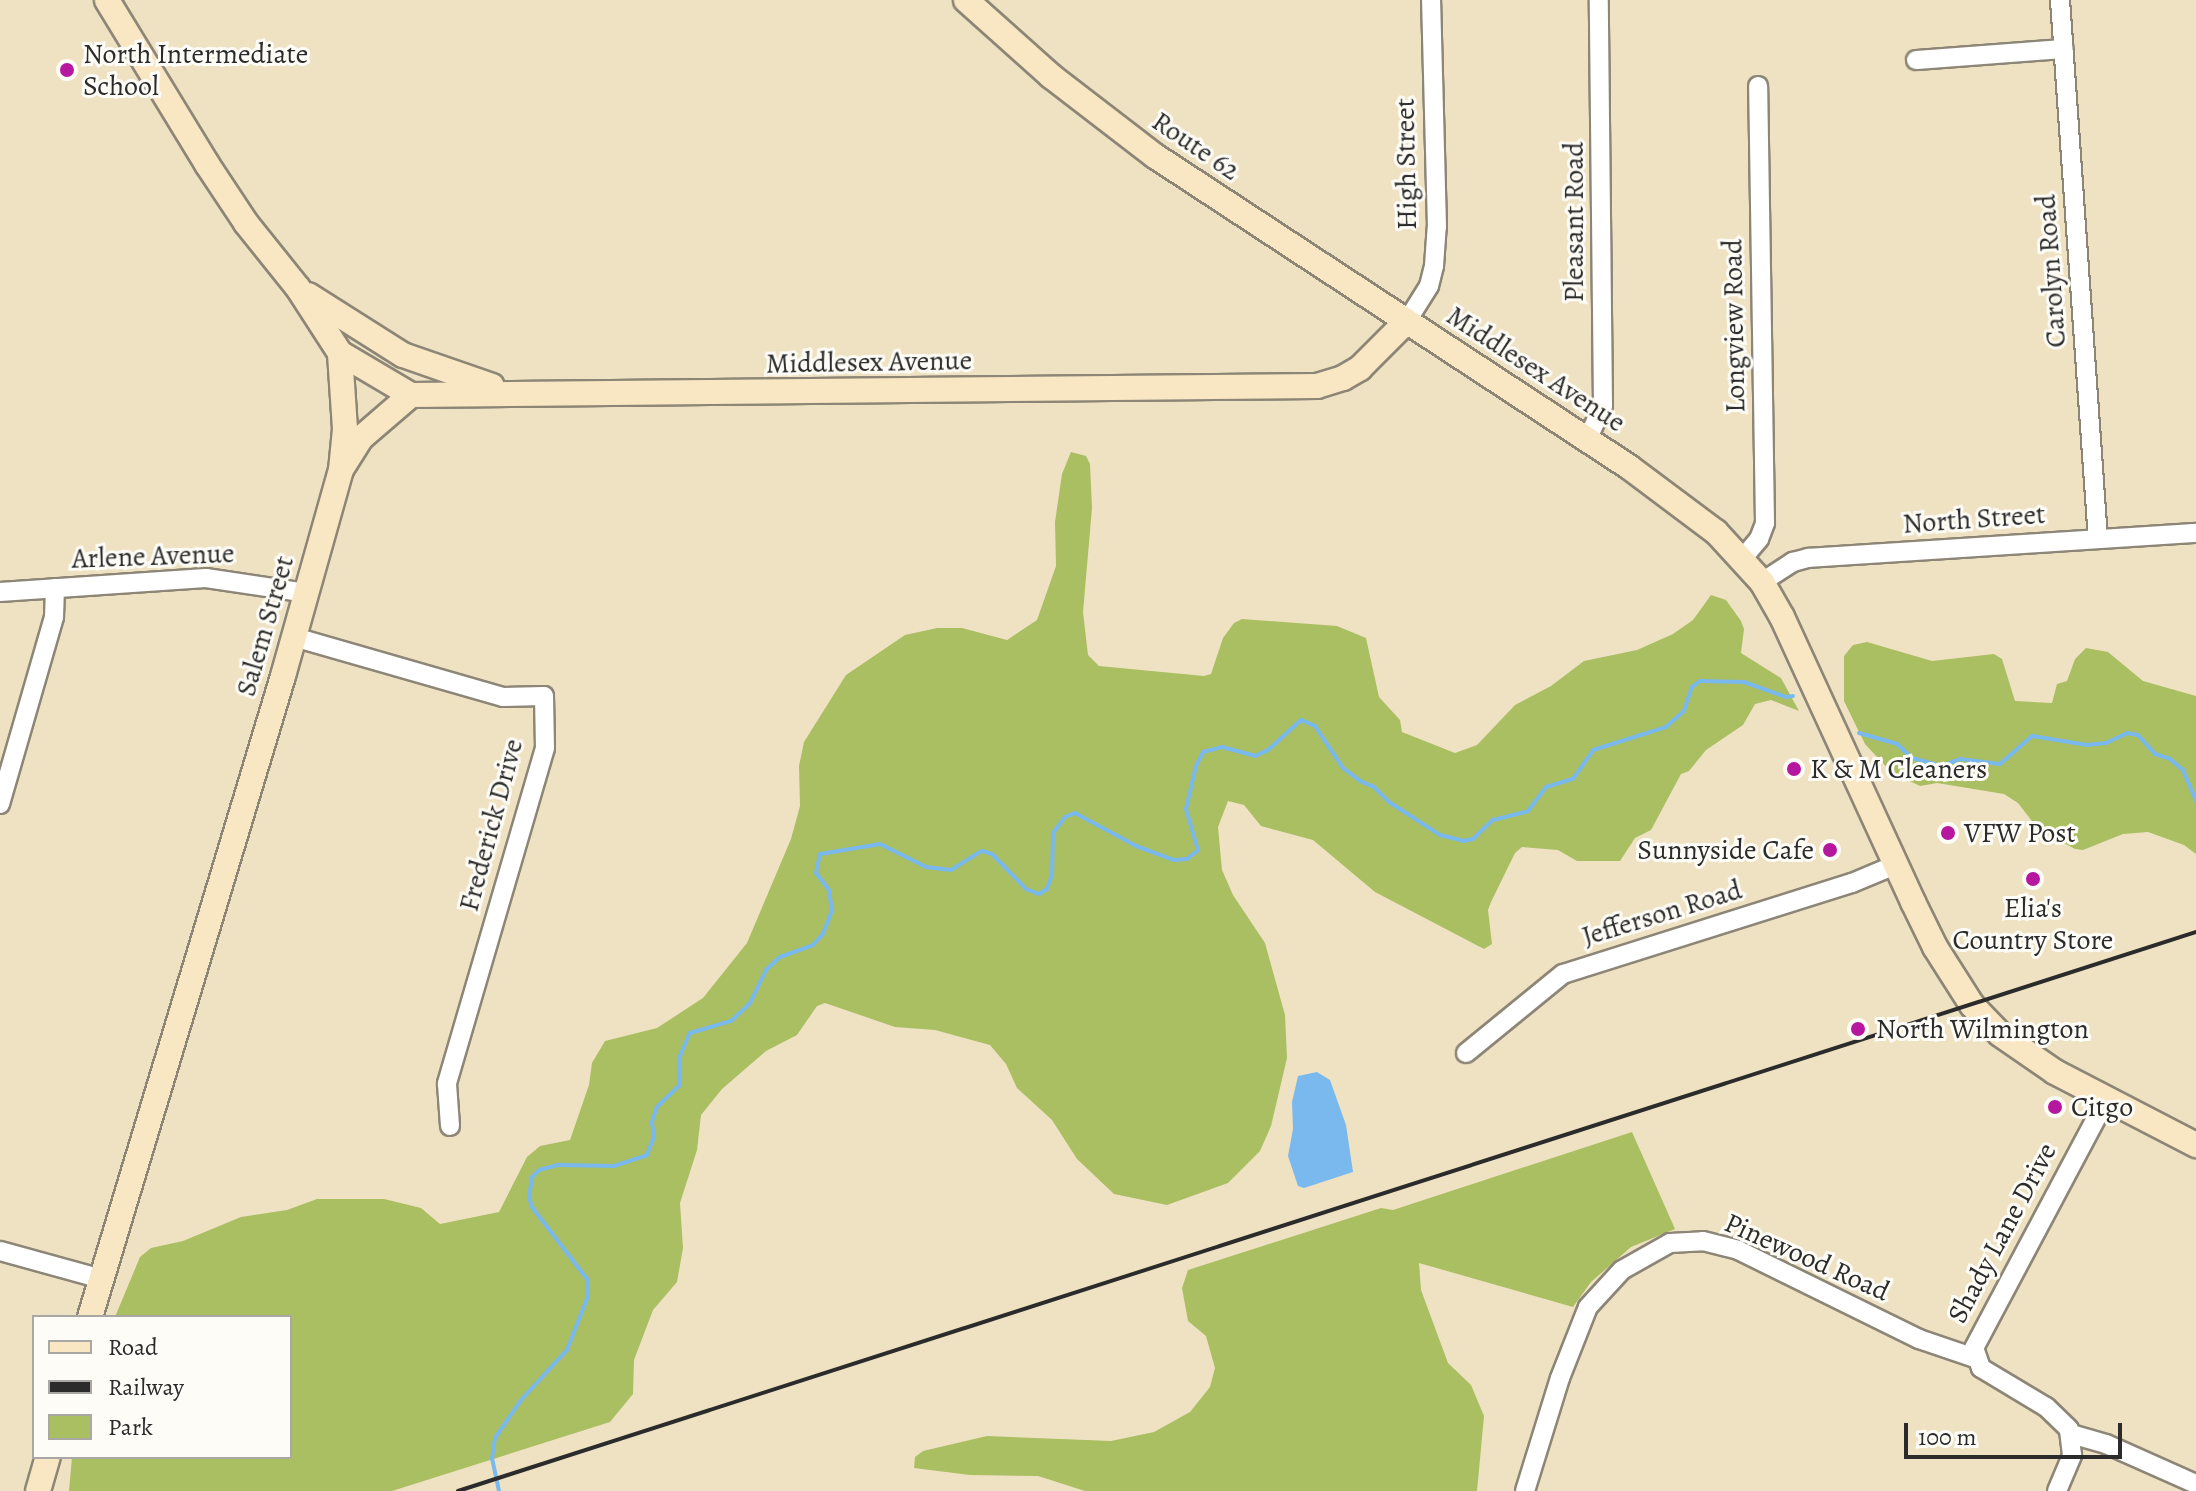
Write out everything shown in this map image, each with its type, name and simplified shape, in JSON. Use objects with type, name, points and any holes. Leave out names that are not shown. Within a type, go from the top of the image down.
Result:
[{"type":"street","name":"Salem Street","points":[[91,1315],[294,637],[341,470],[345,429],[340,353],[298,288],[246,223],[107,0]]},
{"type":"street","name":"Route 62","points":[[966,0],[1051,76],[1123,133],[1407,321]]},
{"type":"street","name":"High Street","points":[[1407,321],[1426,293],[1434,266],[1437,198],[1431,0]]},
{"type":"street","name":"Pleasant Road","points":[[1587,440],[1603,406],[1599,0]]},
{"type":"street","name":"Carolyn Road","points":[[2060,0],[2098,539]]},
{"type":"street","points":[[1916,60],[2064,49]]},
{"type":"street","name":"Longview Road","points":[[1743,558],[1759,539],[1765,523],[1758,86]]},
{"type":"street","name":"Middlesex Avenue","points":[[298,288],[392,350],[458,377],[518,392]]},
{"type":"street","name":"Middlesex Avenue","points":[[411,395],[1317,386],[1343,378],[1360,368],[1407,321],[1676,498],[1743,558],[1762,582],[1801,657],[1935,947],[1982,1015],[2000,1034],[2044,1065],[2196,1145]]},
{"type":"street","points":[[340,353],[371,343],[392,350],[411,395]]},
{"type":"street","points":[[340,353],[411,395]]},
{"type":"street","points":[[341,470],[361,438],[411,395]]},
{"type":"street","name":"North Street","points":[[1762,582],[1793,562],[1808,558],[2196,533]]},
{"type":"street","name":"Arlene Avenue","points":[[0,592],[206,578],[306,593]]},
{"type":"street","points":[[0,804],[53,619],[55,588]]},
{"type":"street","name":"Frederick Drive","points":[[294,637],[503,697],[544,696],[544,750],[448,1080],[450,1126]]},
{"type":"street","name":"Jefferson Road","points":[[1466,1053],[1563,974],[1852,883],[1895,865]]},
{"type":"street","name":"Shady Lane Drive","points":[[2071,1434],[2057,1416],[1981,1368],[1975,1358],[1978,1336],[2106,1100]]},
{"type":"street","name":"Pinewood Road","points":[[1525,1491],[1560,1378],[1588,1307],[1622,1270],[1670,1243],[1703,1241],[1738,1250],[1919,1339],[1975,1358]]},
{"type":"street","points":[[0,1251],[102,1279]]},
{"type":"street","points":[[2057,1491],[2070,1460],[2071,1434],[2106,1444],[2196,1484]]},
{"type":"street","points":[[38,1491],[47,1459]]},
{"type":"green space","points":[[1071,452],[1086,456],[1090,464],[1092,508],[1083,612],[1088,655],[1099,666],[1204,676],[1211,674],[1223,638],[1234,623],[1242,619],[1337,626],[1366,638],[1379,697],[1400,720],[1402,732],[1455,753],[1477,745],[1515,705],[1551,686],[1584,661],[1637,650],[1673,634],[1693,620],[1711,595],[1726,600],[1741,621],[1744,629],[1741,653],[1781,678],[1799,711],[1771,700],[1755,704],[1743,725],[1706,750],[1689,771],[1681,774],[1651,830],[1635,838],[1620,861],[1577,861],[1558,850],[1522,847],[1515,853],[1488,910],[1492,944],[1484,949],[1375,892],[1313,840],[1261,826],[1244,805],[1228,801],[1218,827],[1222,870],[1233,895],[1265,943],[1285,1015],[1287,1058],[1271,1126],[1260,1151],[1228,1183],[1167,1205],[1114,1194],[1077,1159],[1052,1120],[1017,1088],[1006,1064],[990,1045],[935,1030],[895,1027],[825,1003],[817,1006],[797,1035],[766,1051],[722,1089],[701,1115],[697,1150],[680,1203],[683,1248],[677,1282],[653,1310],[634,1360],[633,1394],[610,1422],[392,1491],[69,1491],[72,1459],[292,1459],[292,1315],[116,1315],[140,1257],[151,1248],[183,1241],[241,1217],[287,1210],[317,1199],[384,1199],[421,1208],[440,1224],[499,1212],[527,1157],[540,1146],[570,1140],[589,1085],[592,1063],[605,1041],[657,1028],[703,998],[747,943],[791,839],[800,806],[799,766],[804,742],[846,675],[905,635],[937,628],[962,628],[1007,640],[1037,620],[1056,566],[1055,522],[1062,474]]},
{"type":"green space","points":[[1867,642],[1932,661],[1994,654],[2002,659],[2015,701],[2052,703],[2057,684],[2067,681],[2075,659],[2086,648],[2108,652],[2143,681],[2196,696],[2196,854],[2184,845],[2148,832],[2123,834],[2083,850],[2075,849],[2038,829],[2018,803],[2004,794],[1937,783],[1920,786],[1891,772],[1865,744],[1844,701],[1844,656],[1853,645]]},
{"type":"green space","points":[[1632,1132],[1675,1229],[1631,1247],[1591,1282],[1573,1307],[1419,1263],[1421,1290],[1448,1363],[1471,1385],[1484,1416],[1477,1491],[1085,1491],[1038,1476],[970,1475],[914,1468],[915,1457],[923,1451],[987,1436],[1111,1441],[1154,1432],[1190,1412],[1210,1387],[1215,1368],[1206,1336],[1188,1321],[1182,1288],[1188,1270],[1381,1208],[1393,1210]]},
{"type":"water","points":[[1317,1072],[1330,1080],[1346,1125],[1353,1172],[1304,1188],[1298,1186],[1288,1156],[1293,1129],[1292,1102],[1298,1076]]},
{"type":"waterway","points":[[499,1491],[492,1459],[495,1438],[521,1400],[567,1350],[588,1296],[587,1279],[532,1207],[529,1197],[532,1177],[539,1170],[558,1165],[614,1166],[647,1155],[654,1137],[652,1122],[657,1107],[679,1086],[680,1056],[690,1033],[731,1021],[750,1003],[766,970],[780,957],[813,945],[823,934],[832,910],[829,890],[816,873],[820,854],[880,844],[926,867],[951,870],[982,851],[992,854],[1026,889],[1039,894],[1047,889],[1052,875],[1053,833],[1065,817],[1075,813],[1136,846],[1174,860],[1187,859],[1198,850],[1186,809],[1196,766],[1203,752],[1222,747],[1255,756],[1268,750],[1301,720],[1315,726],[1343,768],[1360,781],[1374,787],[1389,802],[1440,835],[1464,841],[1473,839],[1493,820],[1528,811],[1546,787],[1573,779],[1593,750],[1666,727],[1684,711],[1692,687],[1700,681],[1744,682],[1786,697],[1793,696]]},
{"type":"waterway","points":[[1859,733],[1897,744],[1912,758],[1941,766],[1960,759],[2000,764],[2032,736],[2087,745],[2106,743],[2127,733],[2138,735],[2155,754],[2170,759],[2183,770],[2196,801]]},
{"type":"railway","points":[[458,1491],[2196,932]]},
{"type":"place","name":"North Intermediate School","points":[[67,70]]},
{"type":"place","name":"K & M Cleaners","points":[[1794,769]]},
{"type":"place","name":"VFW Post","points":[[1948,833]]},
{"type":"place","name":"Sunnyside Cafe","points":[[1830,850]]},
{"type":"place","name":"Elia's Country Store","points":[[2033,879]]},
{"type":"place","name":"North Wilmington","points":[[1858,1029]]},
{"type":"place","name":"Citgo","points":[[2055,1107]]}]
